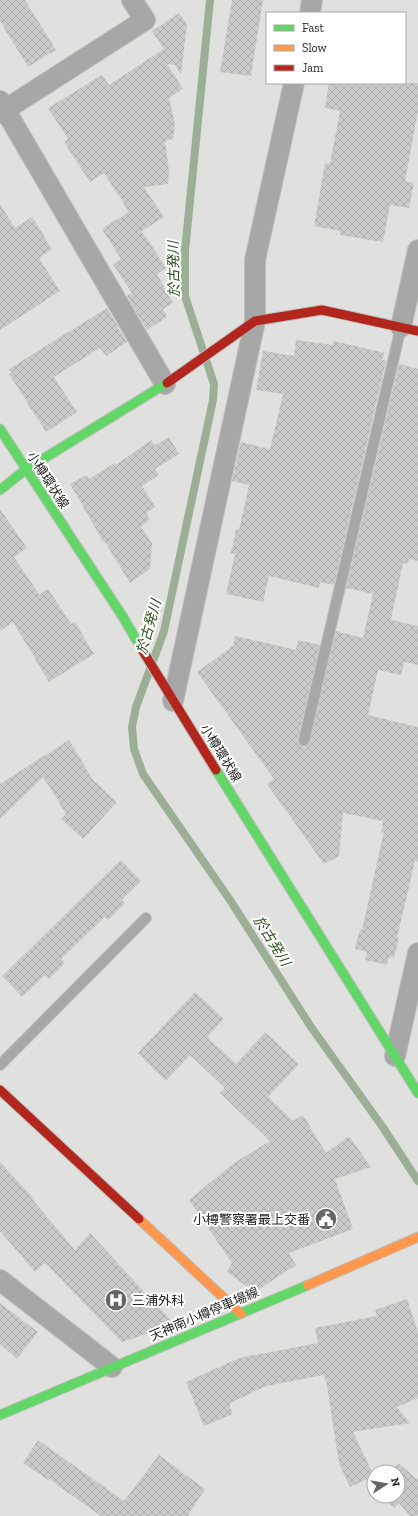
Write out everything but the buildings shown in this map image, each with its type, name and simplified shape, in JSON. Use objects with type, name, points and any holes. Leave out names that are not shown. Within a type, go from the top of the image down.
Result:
[{"type":"main road","points":[[0,490],[25,470],[165,384],[255,321],[322,310],[410,329]]},
{"type":"main road","name":"小樽環状線","points":[[0,429],[25,470],[123,617],[173,701],[418,1093]]},
{"type":"main road","points":[[0,1090],[241,1314]]},
{"type":"main road","name":"天神南小樽停車場線","points":[[0,1414],[241,1314],[418,1237]]},
{"type":"street","points":[[132,0],[145,20],[2,108],[165,384]]},
{"type":"street","points":[[310,12],[312,0]]},
{"type":"street","points":[[173,701],[255,321],[255,260],[294,84]]},
{"type":"street","points":[[410,329],[418,250]]},
{"type":"street","points":[[395,1056],[418,953]]},
{"type":"street","points":[[0,1280],[112,1367]]},
{"type":"lane","points":[[304,740],[410,329]]},
{"type":"lane","points":[[0,1064],[146,918]]},
{"type":"waterway","name":"於古発川","points":[[210,0],[185,251],[185,296],[214,384],[213,400],[164,631],[136,707],[132,727],[134,749],[143,774],[230,900],[311,1027],[382,1126],[418,1181]]},
{"type":"traffic: fast","points":[[0,490],[25,470],[167,383]]},
{"type":"traffic: fast","points":[[0,429],[123,617],[141,648]]},
{"type":"traffic: fast","points":[[216,770],[418,1093]]},
{"type":"traffic: fast","points":[[0,1415],[308,1285]]},
{"type":"traffic: slow","points":[[139,1219],[241,1314]]},
{"type":"traffic: slow","points":[[308,1285],[418,1237]]},
{"type":"traffic: jam","points":[[167,383],[255,321],[322,310],[418,331]]},
{"type":"traffic: jam","points":[[141,648],[216,770]]},
{"type":"traffic: jam","points":[[0,1090],[139,1219]]},
{"type":"place","name":"小樽警察署最上交番","points":[[326,1219]]},
{"type":"place","name":"三浦外科","points":[[116,1300]]}]
